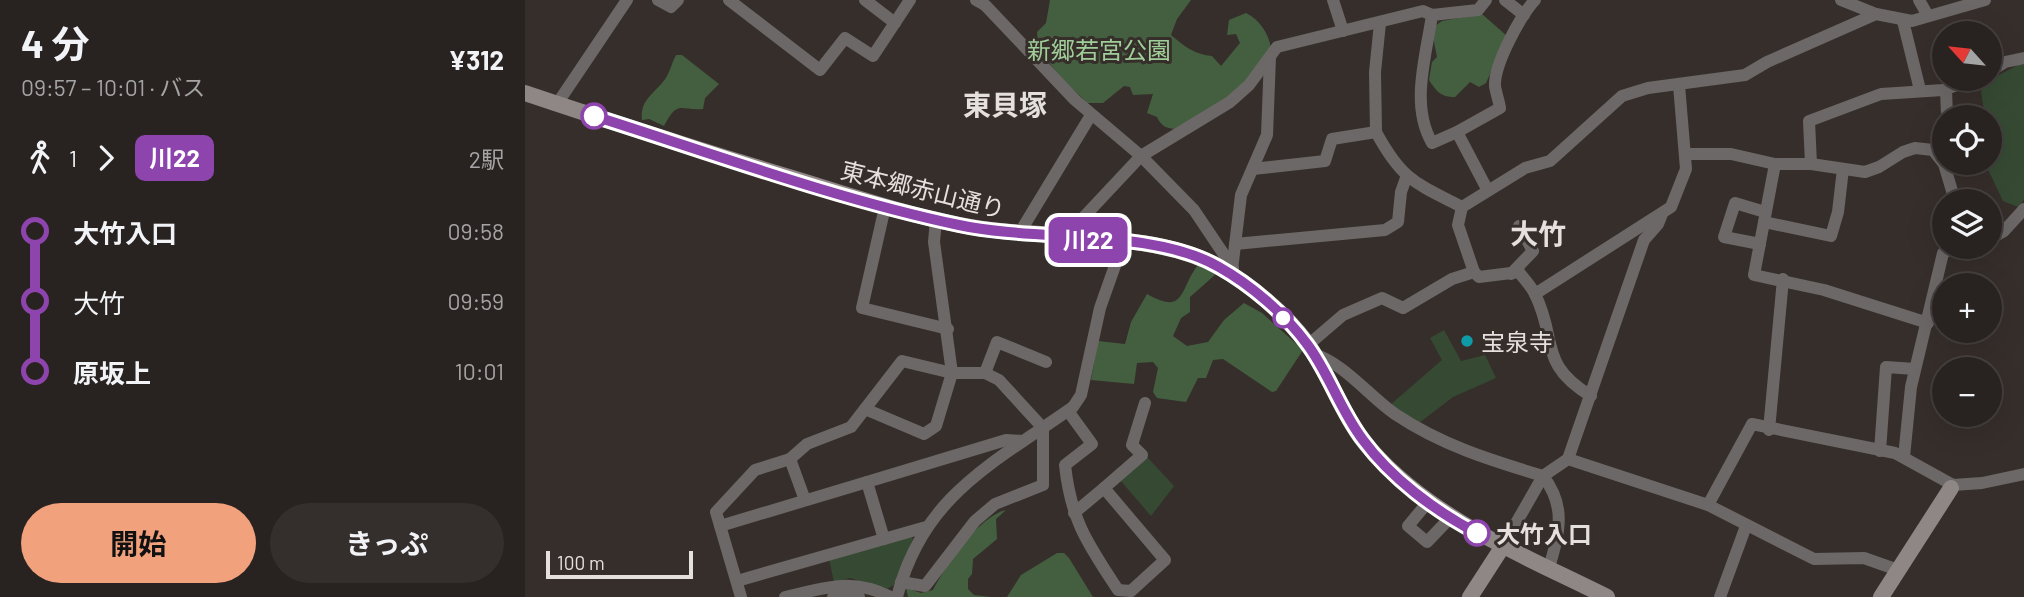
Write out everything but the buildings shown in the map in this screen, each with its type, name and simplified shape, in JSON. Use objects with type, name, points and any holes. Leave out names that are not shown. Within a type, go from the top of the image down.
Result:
[{"type":"street","points":[[557,104],[627,0]]},
{"type":"street","points":[[658,0],[671,8],[678,0]]},
{"type":"street","points":[[729,0],[820,70],[845,38],[873,56],[910,0]]},
{"type":"street","points":[[865,0],[895,23]]},
{"type":"street","points":[[975,0],[985,5],[1091,115],[1141,156],[1194,210],[1231,271]]},
{"type":"street","points":[[1333,0],[1343,31]]},
{"type":"street","points":[[1068,238],[1080,221],[1141,156],[1230,102],[1249,85],[1277,47],[1423,11],[1432,15],[1478,10],[1486,0]]},
{"type":"street","points":[[1505,0],[1524,15]]},
{"type":"street","points":[[1432,15],[1420,102],[1422,123],[1432,143],[1500,108],[1495,85],[1499,66],[1524,15],[1535,0]]},
{"type":"street","points":[[1841,0],[1903,22],[1985,0]]},
{"type":"street","points":[[1919,0],[1928,16]]},
{"type":"street","points":[[1591,396],[1563,377],[1553,361],[1535,294],[1519,272],[1479,277],[1474,272],[1458,225],[1462,207],[1487,189],[1525,168],[1550,161],[1622,96],[1648,88],[1745,75],[1767,62],[1876,14]]},
{"type":"street","points":[[1903,22],[1920,90]]},
{"type":"street","points":[[1380,23],[1375,72],[1375,132],[1406,178],[1462,207]]},
{"type":"street","points":[[1231,271],[1241,195],[1267,135],[1270,56]]},
{"type":"street","points":[[2002,64],[2024,58]]},
{"type":"street","points":[[1535,294],[1633,229],[1662,214],[1674,202],[1686,169],[1687,155],[1679,85]]},
{"type":"street","points":[[1811,164],[1808,121],[1881,94],[1932,90]]},
{"type":"street","name":"東本郷赤山通り","points":[[525,93],[936,220],[1019,234],[1123,243],[1185,253],[1231,271],[1266,302],[1310,350],[1362,439],[1428,502],[1450,518],[1607,597]]},
{"type":"street","points":[[1019,234],[1091,115]]},
{"type":"street","points":[[1253,169],[1325,161],[1332,139],[1375,132]]},
{"type":"street","points":[[1457,132],[1487,189]]},
{"type":"street","points":[[1687,155],[1731,154],[1775,164],[1811,164],[1865,172],[1915,148],[1933,150],[1944,164],[1951,189]]},
{"type":"street","points":[[1775,164],[1754,275],[1783,279],[1928,323]]},
{"type":"street","points":[[1760,244],[1724,237],[1735,203],[1765,217],[1831,236],[1838,212],[1843,169]]},
{"type":"street","points":[[1235,244],[1385,230],[1398,222],[1401,192],[1406,178]]},
{"type":"street","points":[[885,206],[862,308],[948,329]]},
{"type":"street","points":[[2002,233],[2024,209]]},
{"type":"street","points":[[1470,597],[1543,476],[1568,459],[1644,240],[1658,224],[1662,214]]},
{"type":"street","points":[[865,410],[924,434],[933,430],[952,373],[948,329],[935,252],[936,220]]},
{"type":"street","points":[[1511,274],[1532,251],[1519,226]]},
{"type":"street","points":[[897,597],[926,527],[968,480],[1067,411],[1081,395],[1100,308],[1123,243]]},
{"type":"street","points":[[1904,457],[1915,369],[1942,259]]},
{"type":"street","points":[[1474,272],[1452,279],[1403,308],[1382,298],[1343,315],[1310,350],[1396,415],[1453,448],[1543,476],[1559,502],[1555,545],[1549,568]]},
{"type":"street","points":[[1769,430],[1783,279]]},
{"type":"street","points":[[985,373],[997,342],[1046,362]]},
{"type":"street","points":[[741,597],[716,512],[755,470],[790,459],[807,444],[851,427],[902,360],[952,373],[985,373],[999,380],[1043,428],[1042,485],[995,504],[975,521],[925,586],[901,582]]},
{"type":"street","points":[[1880,451],[1886,367],[1915,369]]},
{"type":"street","points":[[1074,513],[1142,454],[1132,444],[1146,403]]},
{"type":"street","points":[[1067,411],[1092,444],[1065,465],[1074,513],[1082,535],[1118,590],[1131,592],[1165,560],[1104,488]]},
{"type":"street","points":[[1708,505],[1752,424],[1769,430],[1904,457],[1952,486],[2024,474]]},
{"type":"street","points":[[720,526],[1006,440],[1023,441]]},
{"type":"street","points":[[790,459],[805,500]]},
{"type":"street","points":[[1568,459],[1708,505],[1814,559],[1864,558],[1898,570]]},
{"type":"street","points":[[867,482],[884,539]]},
{"type":"street","points":[[1881,597],[1952,486]]},
{"type":"street","points":[[1428,502],[1408,526],[1427,542],[1450,518]]},
{"type":"street","points":[[1720,597],[1746,526]]},
{"type":"street","points":[[737,581],[926,527]]},
{"type":"street","points":[[785,597],[845,584],[872,588],[891,597]]},
{"type":"street","points":[[833,597],[859,597]]},
{"type":"green space","name":"新郷若宮公園","points":[[1050,0],[1191,0],[1177,19],[1171,35],[1190,49],[1212,56],[1221,66],[1240,43],[1236,34],[1227,35],[1229,20],[1246,13],[1263,28],[1271,48],[1239,91],[1180,129],[1169,128],[1161,124],[1157,117],[1147,113],[1153,94],[1133,95],[1130,87],[1124,86],[1103,103],[1087,103],[1063,79],[1048,61],[1038,42],[1037,32],[1046,23]]},
{"type":"green space","points":[[1482,14],[1507,36],[1486,83],[1479,87],[1470,82],[1455,97],[1443,95],[1429,80],[1432,62],[1437,57],[1433,37],[1435,26],[1442,21]]},
{"type":"green space","points":[[676,55],[682,55],[719,84],[705,98],[703,109],[676,109],[664,126],[649,119],[642,120],[643,106],[667,76]]},
{"type":"green space","points":[[2018,65],[2024,65],[2024,200],[2018,207],[2003,201],[2002,189],[1997,189],[1991,175],[2002,175],[2002,105],[1983,105],[1981,92],[2002,91],[2002,73]]},
{"type":"green space","points":[[1198,265],[1216,274],[1190,297],[1190,312],[1181,318],[1173,336],[1187,346],[1208,342],[1224,320],[1244,303],[1262,313],[1303,350],[1276,391],[1272,392],[1223,359],[1213,360],[1206,378],[1198,378],[1186,402],[1157,398],[1153,392],[1158,368],[1153,362],[1137,363],[1134,384],[1091,380],[1098,341],[1125,344],[1131,322],[1147,294],[1160,300],[1175,301]]},
{"type":"green space","points":[[1444,330],[1461,361],[1485,355],[1496,378],[1453,397],[1419,423],[1389,406],[1442,360],[1430,338]]},
{"type":"green space","points":[[1147,457],[1174,486],[1151,516],[1121,481]]},
{"type":"green space","points":[[1006,510],[996,519],[997,539],[973,559],[972,574],[968,579],[968,589],[974,595],[991,597],[908,597],[906,588],[921,593],[933,590],[974,531],[996,514]]},
{"type":"green space","points":[[910,535],[913,539],[894,585],[887,589],[850,578],[834,582],[829,559]]},
{"type":"green space","points":[[1057,553],[1064,553],[1069,558],[1093,597],[1007,597],[1021,575]]},
{"type":"bus line","name":"川22","points":[[594,116],[936,220],[1011,233],[1156,247],[1185,253],[1220,267],[1266,302],[1308,345],[1355,429],[1373,452],[1426,501],[1477,533]]},
{"type":"place","name":"宝泉寺","points":[[1467,341]]},
{"type":"place","name":"大竹入口","points":[[1477,533]]},
{"type":"district","name":"東貝塚","points":[[1005,104]]},
{"type":"district","name":"大竹","points":[[1538,233]]}]
